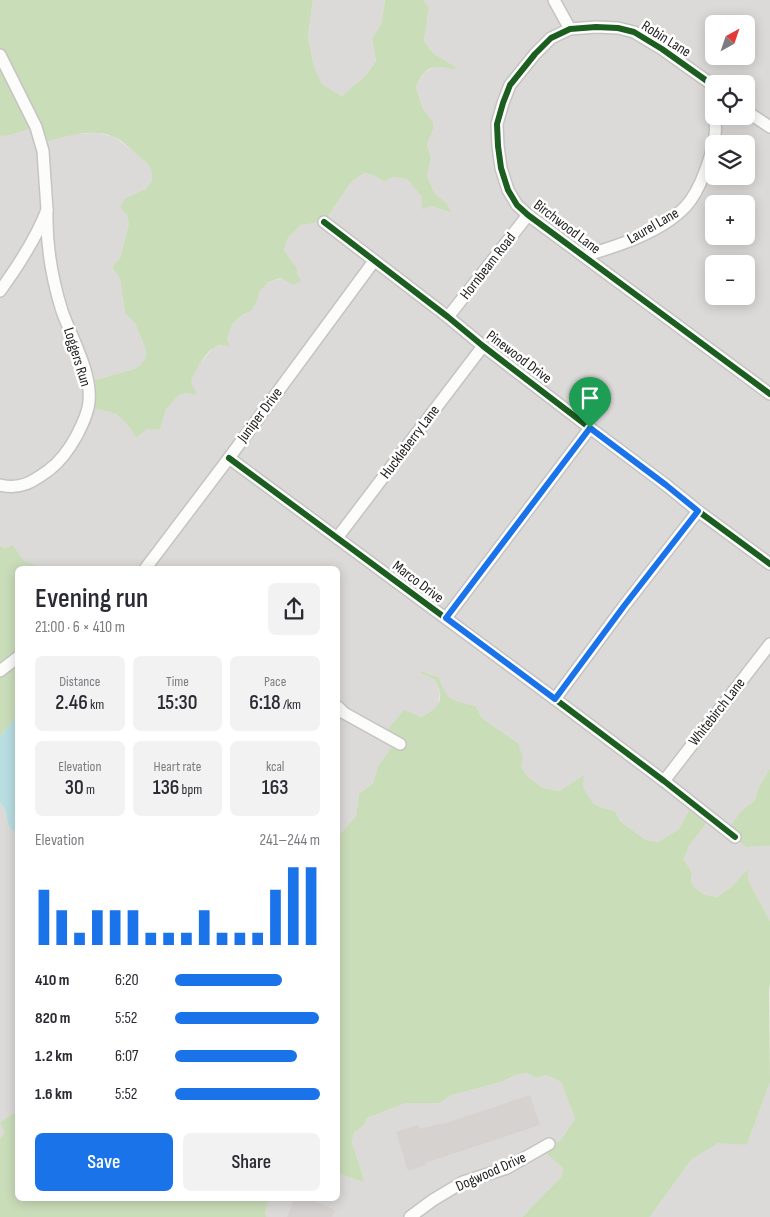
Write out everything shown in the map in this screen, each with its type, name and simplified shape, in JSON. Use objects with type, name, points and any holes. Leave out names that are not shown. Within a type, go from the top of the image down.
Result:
[{"type":"street","points":[[554,0],[570,29]]},
{"type":"street","name":"Robin Lane","points":[[570,29],[618,28],[634,32],[705,80]]},
{"type":"street","name":"Birchwood Lane","points":[[570,29],[551,38],[535,54],[510,85],[503,103],[497,124],[498,146],[501,168],[508,190],[517,205],[528,214],[770,394]]},
{"type":"street","name":"Loggers Run","points":[[0,55],[36,127],[43,151],[49,253],[62,311],[84,369],[89,402],[83,424],[73,443],[52,468],[33,482],[15,487],[0,485]]},
{"type":"street","points":[[755,117],[770,127]]},
{"type":"street","name":"Laurel Lane","points":[[584,256],[614,247],[645,234],[671,219],[688,205],[705,173],[715,134],[715,125]]},
{"type":"street","name":"Loggers Run","points":[[0,291],[15,270],[41,225],[47,210]]},
{"type":"street","name":"Hornbeam Road","points":[[448,317],[528,214]]},
{"type":"street","name":"Pinewood Drive","points":[[324,222],[698,511],[770,564]]},
{"type":"street","name":"Juniper Drive","points":[[151,566],[374,261]]},
{"type":"street","name":"Huckleberry Lane","points":[[338,538],[483,346]]},
{"type":"street","points":[[446,618],[590,428]]},
{"type":"street","name":"Marco Drive","points":[[229,458],[555,699],[664,781],[734,837]]},
{"type":"street","points":[[555,699],[698,511]]},
{"type":"street","name":"Whitebirch Lane","points":[[664,781],[770,644]]},
{"type":"street","points":[[0,671],[15,660]]},
{"type":"street","points":[[340,714],[400,744]]},
{"type":"street","name":"Dogwood Drive","points":[[410,1217],[433,1200],[463,1182],[507,1168],[549,1144]]},
{"type":"shaded area","points":[[313,0],[385,0],[381,24],[372,39],[376,61],[365,76],[342,96],[322,84],[314,67],[308,36]]},
{"type":"shaded area","points":[[423,0],[770,0],[770,768],[759,787],[755,800],[741,811],[746,847],[770,846],[770,921],[748,880],[748,869],[730,888],[717,897],[706,895],[695,888],[691,881],[692,873],[684,859],[689,846],[709,820],[692,804],[679,829],[658,842],[646,840],[620,821],[615,811],[593,803],[583,787],[560,791],[543,788],[527,776],[521,766],[518,743],[482,718],[476,706],[454,701],[444,692],[439,677],[422,671],[420,673],[435,680],[440,693],[438,705],[431,712],[421,717],[392,746],[378,766],[373,783],[359,794],[356,816],[340,834],[340,566],[38,566],[24,562],[13,545],[5,548],[0,546],[0,136],[11,135],[35,127],[42,143],[74,134],[97,133],[115,137],[150,165],[153,174],[152,181],[145,189],[126,198],[129,223],[120,258],[112,267],[120,279],[125,313],[135,323],[146,350],[145,359],[134,369],[88,382],[89,407],[116,414],[128,425],[136,438],[148,428],[160,430],[166,409],[179,395],[186,393],[197,367],[213,348],[221,345],[227,339],[232,325],[242,315],[251,311],[256,304],[260,291],[269,282],[297,274],[297,268],[284,250],[288,238],[301,225],[324,222],[352,181],[365,173],[375,176],[384,182],[393,177],[407,179],[431,206],[450,213],[446,202],[435,194],[427,176],[431,158],[427,144],[434,128],[433,122],[423,109],[416,87],[425,72],[435,67],[454,70],[456,67],[434,54],[424,41],[429,7]]},
{"type":"shaded area","points":[[0,802],[5,810],[9,827],[15,831],[15,1112],[0,1122]]},
{"type":"shaded area","points":[[526,1073],[537,1078],[546,1075],[561,1082],[575,1119],[560,1141],[541,1148],[563,1168],[561,1177],[522,1217],[267,1217],[265,1213],[268,1201],[340,1201],[340,1174],[362,1182],[364,1179],[352,1142],[354,1133],[364,1125],[367,1118],[406,1103],[439,1103],[452,1095],[501,1082],[516,1075]]},
{"type":"shaded area","points":[[770,1082],[770,1217],[650,1217],[691,1160],[718,1142],[747,1145]]},
{"type":"shaded area","points":[[0,1122],[4,1132],[0,1139]]},
{"type":"green space","points":[[0,0],[313,0],[308,36],[314,67],[322,84],[342,96],[365,76],[376,61],[372,39],[381,24],[385,0],[423,0],[429,7],[424,41],[434,54],[456,67],[454,70],[435,67],[427,70],[416,87],[423,109],[433,122],[434,128],[427,144],[431,158],[427,176],[435,194],[446,202],[451,213],[431,206],[422,209],[422,197],[407,179],[393,177],[384,182],[375,176],[365,173],[352,181],[324,222],[301,225],[288,238],[284,250],[297,268],[297,274],[301,281],[294,285],[280,278],[269,282],[260,291],[256,304],[251,311],[242,315],[232,325],[227,339],[230,347],[217,346],[203,359],[191,382],[197,395],[186,393],[179,395],[166,409],[160,430],[148,429],[136,438],[128,425],[116,414],[89,407],[88,382],[134,369],[145,359],[146,350],[135,323],[125,313],[120,279],[112,267],[120,258],[129,223],[127,215],[120,207],[126,198],[145,189],[152,181],[151,171],[146,162],[123,142],[105,134],[78,134],[42,143],[35,127],[11,135],[0,136]]},
{"type":"green space","points":[[13,545],[24,561],[38,566],[15,566],[15,718],[0,737],[0,546],[5,548]]},
{"type":"green space","points":[[422,671],[439,677],[448,696],[456,701],[476,706],[482,718],[518,743],[523,757],[521,766],[527,776],[543,788],[560,791],[584,775],[583,787],[593,803],[615,811],[620,821],[646,840],[658,842],[679,829],[692,804],[709,820],[689,846],[684,859],[692,873],[691,881],[695,888],[706,895],[717,897],[730,888],[748,869],[748,880],[770,921],[770,1082],[747,1145],[718,1143],[691,1160],[650,1217],[522,1217],[561,1177],[563,1168],[540,1148],[560,1141],[575,1119],[561,1082],[546,1075],[537,1078],[526,1073],[516,1075],[501,1082],[452,1095],[439,1103],[406,1103],[367,1118],[364,1125],[354,1133],[352,1142],[364,1179],[362,1182],[340,1174],[340,834],[356,816],[359,794],[373,783],[378,766],[392,746],[383,735],[404,710],[421,717],[438,705],[440,692],[435,680],[420,673]]},
{"type":"green space","points":[[770,768],[770,846],[746,847],[728,830],[741,811],[755,800],[759,787]]},
{"type":"green space","points":[[15,1112],[15,1201],[268,1201],[265,1213],[267,1217],[0,1217],[0,1139],[4,1132],[0,1122]]},
{"type":"water","points":[[15,718],[15,832],[9,827],[5,810],[0,802],[0,737]]},
{"type":"building","points":[[530,1095],[540,1125],[425,1163],[426,1165],[408,1171],[396,1132],[418,1125],[420,1129],[440,1125]]},
{"type":"building","points":[[293,1201],[314,1201],[335,1210],[332,1217],[287,1217]]},
{"type":"cycle path","points":[[705,80],[634,32],[618,28],[570,29],[551,38],[535,54],[510,85],[497,124],[501,168],[508,190],[517,205],[528,215],[770,394]]},
{"type":"cycle path","points":[[324,222],[698,511],[770,564]]},
{"type":"cycle path","points":[[229,458],[555,699],[735,837]]},
{"type":"route","points":[[590,428],[698,511],[555,699],[446,618],[590,428]]}]
